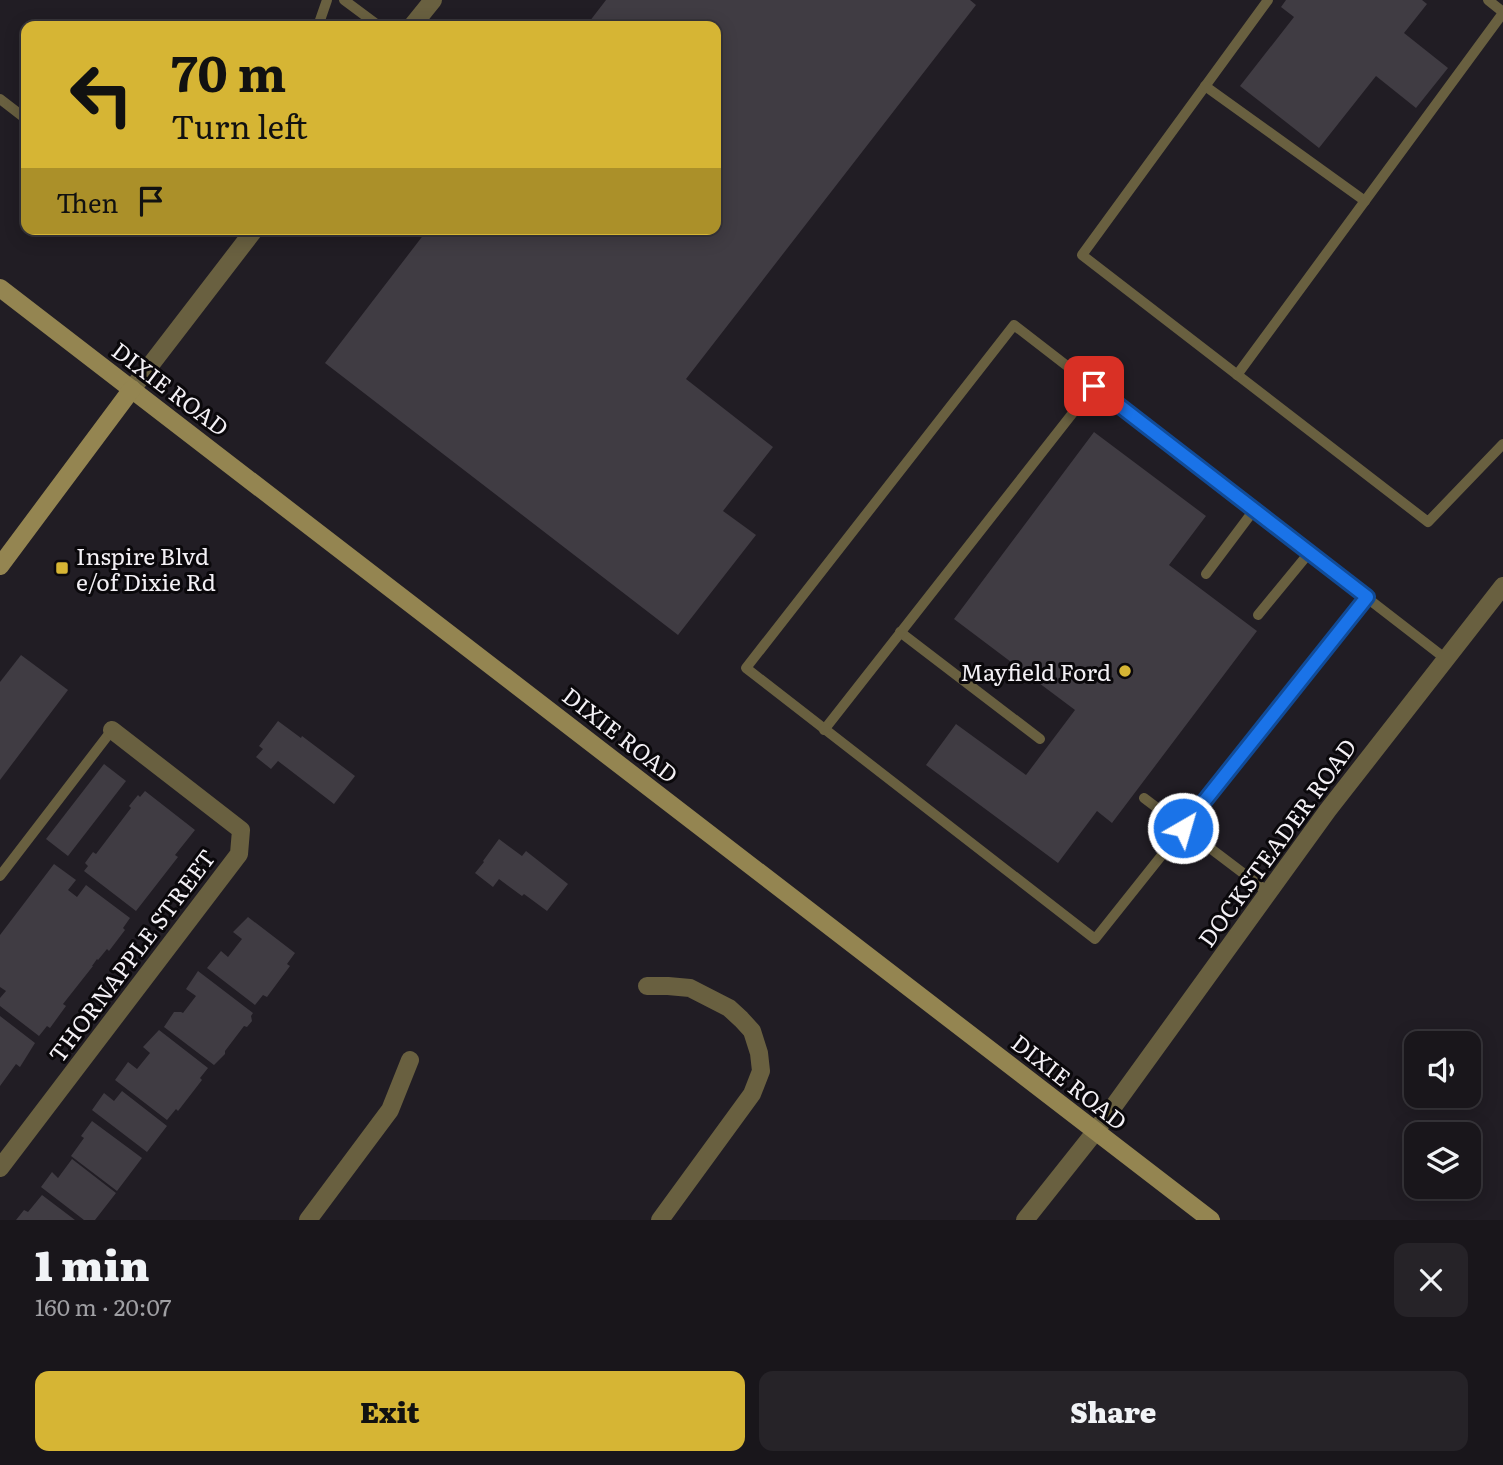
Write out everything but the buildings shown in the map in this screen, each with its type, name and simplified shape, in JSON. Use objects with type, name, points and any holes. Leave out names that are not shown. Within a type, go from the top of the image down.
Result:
[{"type":"main road","name":"DIXIE ROAD","points":[[0,288],[1211,1220]]},
{"type":"main road","points":[[0,566],[132,389]]},
{"type":"street","points":[[416,21],[433,0]]},
{"type":"street","points":[[132,389],[251,235]]},
{"type":"street","name":"DOCKSTEADER ROAD","points":[[1026,1220],[1095,1132],[1328,810],[1503,586]]},
{"type":"street","name":"THORNAPPLE STREET","points":[[0,1168],[239,854],[241,830],[112,730]]},
{"type":"street","points":[[647,986],[690,988],[729,1008],[752,1031],[761,1070],[752,1094],[660,1220]]},
{"type":"street","points":[[308,1220],[390,1110],[410,1060]]},
{"type":"lane","points":[[320,21],[327,0]]},
{"type":"lane","points":[[344,0],[372,21]]},
{"type":"lane","points":[[1268,0],[1082,255],[1428,522],[1503,444]]},
{"type":"lane","points":[[1237,375],[1503,13],[1488,0]]},
{"type":"lane","points":[[1205,86],[1365,201]]},
{"type":"lane","points":[[0,99],[21,115]]},
{"type":"lane","points":[[1367,597],[1095,939],[746,668],[1014,325],[1367,597],[1446,659]]},
{"type":"lane","points":[[824,730],[1094,386]]},
{"type":"lane","points":[[1206,573],[1254,510]]},
{"type":"lane","points":[[1258,615],[1309,553]]},
{"type":"lane","points":[[900,632],[1040,739]]},
{"type":"lane","points":[[0,876],[112,730]]},
{"type":"lane","points":[[1144,798],[1268,892]]},
{"type":"place","name":"Inspire Blvd e/of Dixie Rd","points":[[62,568]]},
{"type":"place","name":"Mayfield Ford","points":[[1125,671]]},
{"type":"route","points":[[1094,386],[1367,597],[1183,828]]}]
